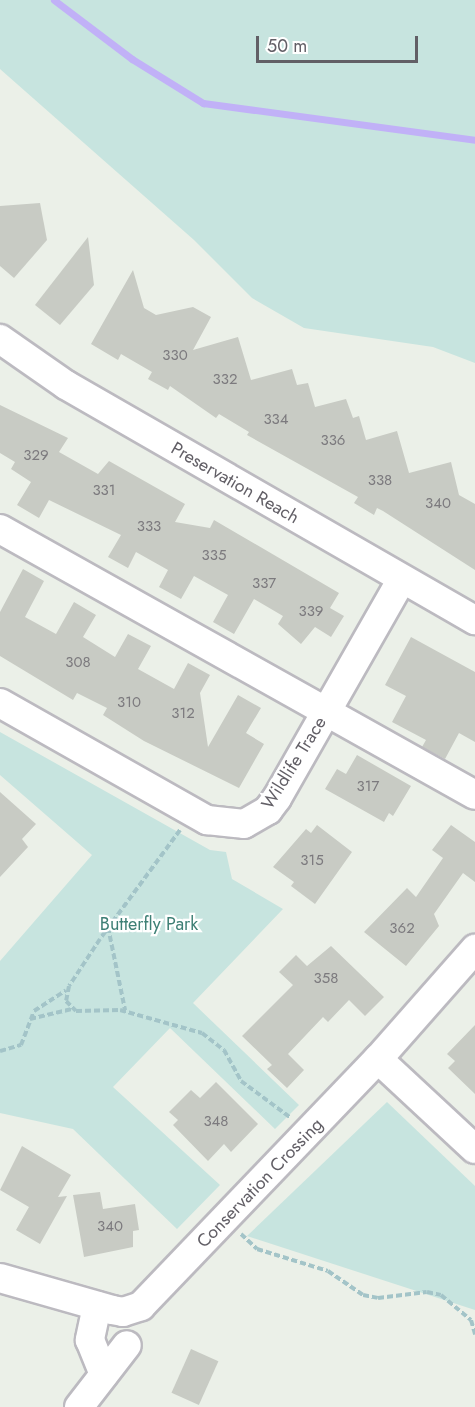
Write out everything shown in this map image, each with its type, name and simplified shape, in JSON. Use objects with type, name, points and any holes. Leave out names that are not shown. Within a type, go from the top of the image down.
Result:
[{"type":"street","name":"Preservation Reach","points":[[0,339],[66,385],[475,620]]},
{"type":"street","points":[[0,529],[475,795]]},
{"type":"street","name":"Wildlife Trace","points":[[0,703],[192,812],[218,824],[231,825],[256,819],[277,798],[402,579]]},
{"type":"street","name":"Conservation Crossing","points":[[0,1278],[123,1312],[141,1306],[378,1059],[475,949]]},
{"type":"street","points":[[378,1059],[475,1149]]},
{"type":"street","points":[[97,1306],[90,1340],[104,1374]]},
{"type":"street","points":[[79,1407],[127,1345]]},
{"type":"path","points":[[0,1051],[21,1045],[29,1019],[38,1008],[67,990],[108,927],[192,812]]},
{"type":"path","points":[[108,927],[119,996],[125,1011]]},
{"type":"path","points":[[67,990],[66,1001],[73,1009]]},
{"type":"path","points":[[29,1019],[73,1009],[125,1011],[212,1038],[224,1050],[241,1081],[267,1097],[306,1134]]},
{"type":"path","points":[[226,1218],[257,1249],[328,1271],[363,1295],[387,1298],[428,1292],[441,1295],[471,1320],[475,1334]]},
{"type":"green space","points":[[0,0],[475,0],[475,363],[433,347],[304,328],[252,298],[194,240],[0,69]]},
{"type":"green space","name":"Butterfly Park","points":[[0,732],[210,850],[226,852],[232,879],[283,909],[193,1003],[299,1105],[275,1129],[170,1028],[113,1087],[220,1185],[177,1229],[73,1129],[0,1113],[0,961],[92,855],[0,775]]},
{"type":"green space","points":[[387,1102],[475,1186],[475,1310],[247,1236]]},
{"type":"building","points":[[40,203],[47,240],[14,278],[0,266],[0,206]]},
{"type":"building","points":[[88,237],[94,285],[60,325],[35,305]]},
{"type":"building","points":[[133,270],[144,308],[156,315],[193,307],[211,317],[193,350],[238,337],[251,380],[292,369],[297,385],[308,383],[315,407],[346,399],[353,418],[359,416],[366,440],[397,431],[409,473],[451,462],[459,495],[475,504],[475,570],[383,511],[377,508],[374,515],[354,503],[358,497],[247,435],[249,432],[219,414],[216,418],[170,386],[168,390],[148,379],[152,372],[121,354],[118,360],[91,344]]},
{"type":"building","points":[[0,405],[68,438],[59,452],[98,474],[109,461],[185,504],[175,522],[210,528],[214,520],[339,593],[330,608],[344,616],[331,637],[315,627],[301,644],[278,624],[283,616],[254,599],[234,634],[213,622],[228,595],[194,576],[181,599],[159,587],[168,570],[136,552],[128,568],[108,557],[121,535],[49,500],[39,518],[17,505],[31,482],[11,469],[15,462],[0,453]]},
{"type":"building","points":[[23,569],[44,581],[25,617],[56,634],[74,602],[96,615],[83,637],[115,657],[128,634],[151,646],[138,669],[174,689],[188,663],[210,675],[200,693],[208,747],[238,695],[261,708],[246,733],[264,744],[239,788],[144,741],[103,715],[107,708],[77,693],[73,700],[0,656],[0,612]]},
{"type":"building","points":[[411,637],[475,672],[475,742],[459,733],[445,759],[422,747],[426,740],[392,722],[406,696],[385,685]]},
{"type":"building","points":[[357,755],[411,786],[393,816],[389,813],[384,822],[325,789],[337,769],[346,774]]},
{"type":"building","points":[[0,792],[36,824],[22,839],[28,847],[0,877]]},
{"type":"building","points":[[317,825],[352,852],[315,904],[291,886],[294,882],[273,867],[306,829],[311,833]]},
{"type":"building","points":[[451,825],[475,842],[475,882],[463,873],[434,914],[439,926],[406,966],[364,932],[407,888],[416,897],[443,858],[432,850]]},
{"type":"building","points":[[331,946],[384,997],[365,1016],[349,1000],[328,1022],[323,1017],[288,1054],[304,1070],[287,1088],[267,1069],[272,1065],[242,1036],[293,985],[279,972],[296,955],[307,966]]},
{"type":"building","points":[[475,1025],[475,1094],[448,1068],[455,1061],[447,1054]]},
{"type":"building","points":[[216,1082],[258,1124],[231,1152],[224,1144],[208,1161],[173,1125],[178,1120],[169,1112],[191,1090],[200,1098]]},
{"type":"building","points":[[22,1146],[71,1175],[58,1197],[67,1196],[40,1244],[16,1230],[29,1207],[0,1190]]},
{"type":"building","points":[[100,1192],[103,1209],[135,1204],[139,1230],[133,1231],[133,1247],[84,1257],[73,1195]]},
{"type":"building","points":[[191,1349],[218,1361],[199,1405],[171,1393]]},
{"type":"waterway","points":[[54,0],[132,59],[203,103],[475,140]]}]
